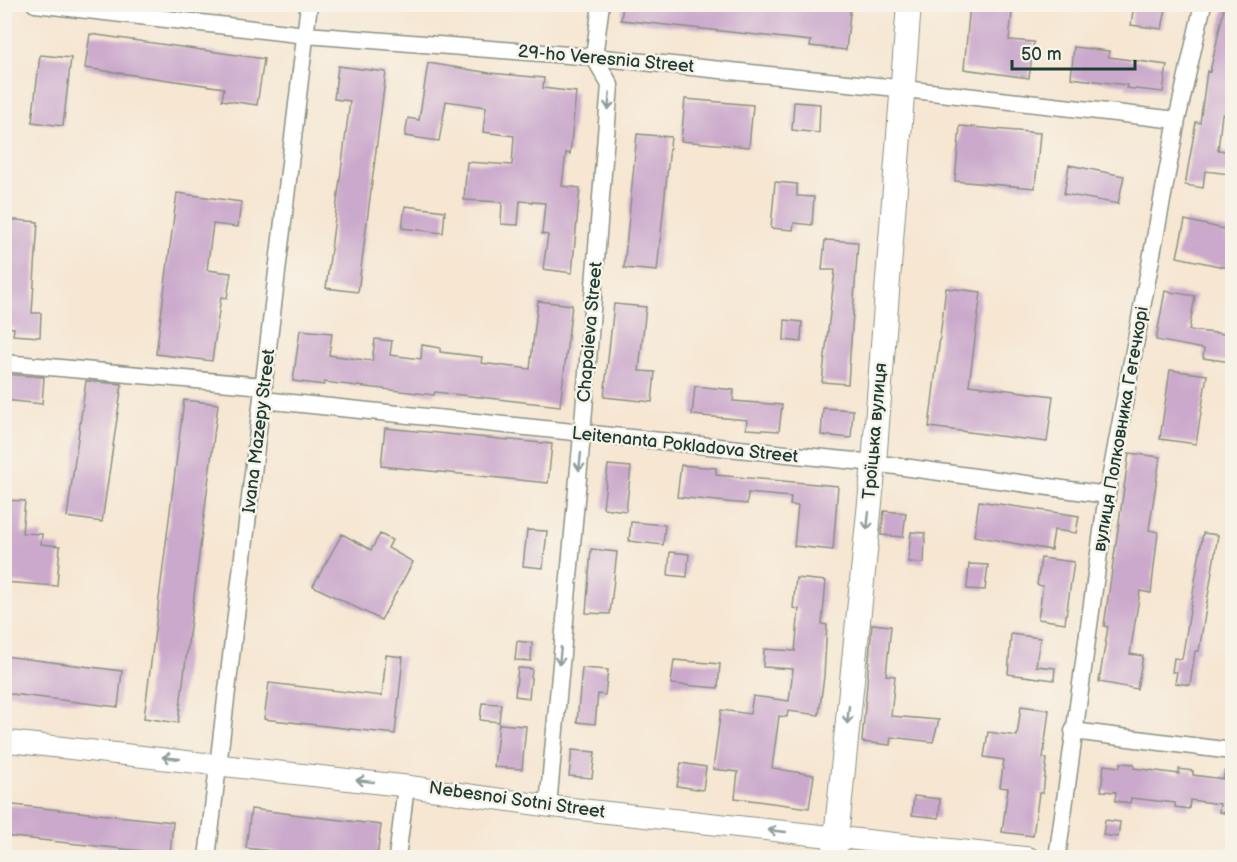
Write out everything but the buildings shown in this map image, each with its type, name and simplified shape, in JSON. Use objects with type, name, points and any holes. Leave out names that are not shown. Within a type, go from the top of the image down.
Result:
[{"type":"main road","name":"Троїцька вулиця","points":[[835,848],[874,463],[909,4]]},
{"type":"street","name":"29-ho Veresnia Street","points":[[35,4],[306,34],[594,57],[1177,120]]},
{"type":"street","name":"Ivana Mazepy Street","points":[[207,858],[309,4]]},
{"type":"street","points":[[594,57],[601,4]]},
{"type":"street","name":"вулиця Полковника Гегечкорі","points":[[1057,858],[1107,495],[1177,120],[1203,4]]},
{"type":"street","name":"Chapaieva Street","points":[[548,806],[582,435],[610,85],[594,57]]},
{"type":"street","name":"Leitenanta Pokladova Street","points":[[4,363],[264,393],[582,435],[874,463],[1107,495]]},
{"type":"street","points":[[1073,731],[1233,751]]},
{"type":"street","name":"Nebesnoi Sotni Street","points":[[4,741],[218,763],[406,786],[835,848],[1029,858]]},
{"type":"street","points":[[397,858],[406,786]]}]
